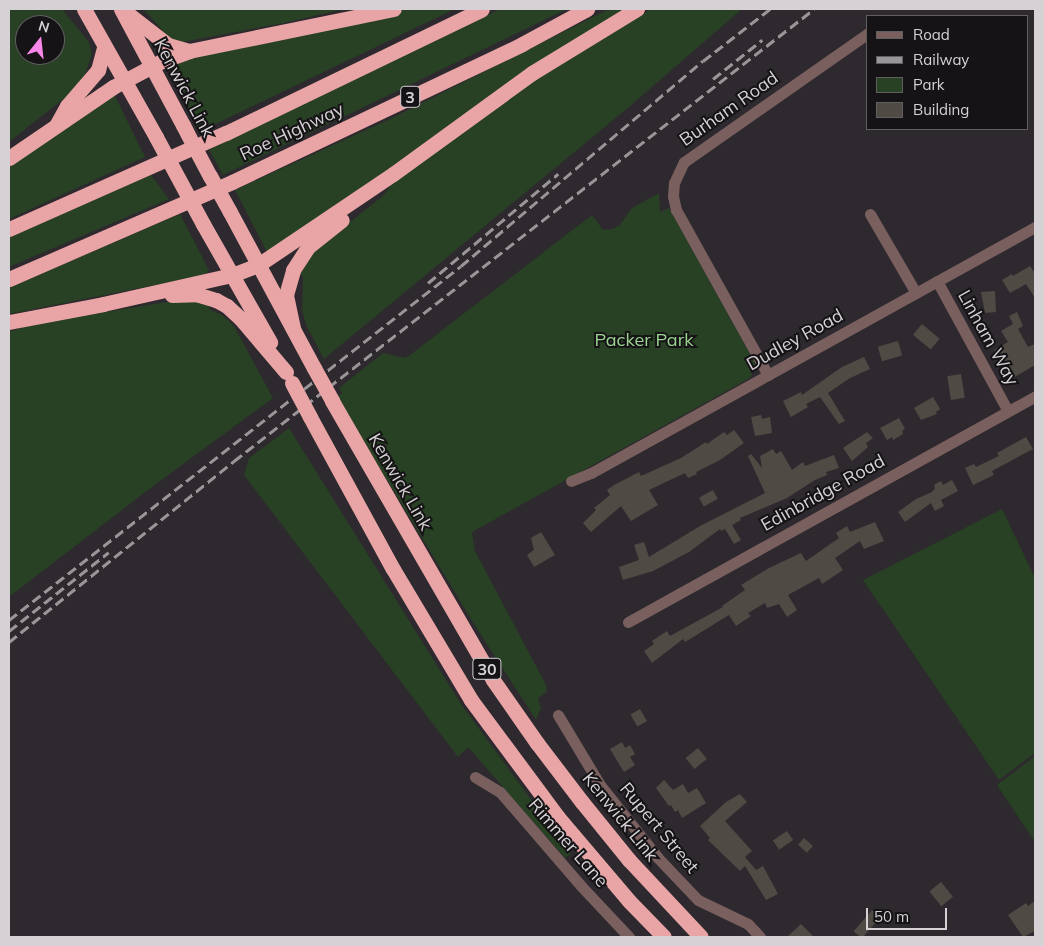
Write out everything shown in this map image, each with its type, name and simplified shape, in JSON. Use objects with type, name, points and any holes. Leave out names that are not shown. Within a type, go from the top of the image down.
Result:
[{"type":"highway","name":"30","points":[[84,9],[393,568],[472,700],[557,816],[629,901],[664,937]]},
{"type":"highway","points":[[121,9],[168,45],[189,51]]},
{"type":"highway","name":"Kenwick Link","points":[[121,9],[314,368],[493,680],[536,743],[582,802],[629,860],[700,937]]},
{"type":"highway","points":[[9,158],[124,80],[189,51],[394,9]]},
{"type":"highway","name":"Roe Highway","points":[[9,229],[226,132],[482,9]]},
{"type":"highway","name":"Roe Highway","points":[[9,279],[232,182],[522,44],[587,9]]},
{"type":"highway","points":[[9,322],[104,304],[232,275],[258,265],[393,174],[532,73],[637,9]]},
{"type":"highway","points":[[55,127],[67,106],[98,70],[104,48]]},
{"type":"highway","points":[[292,328],[286,295],[293,270],[299,258],[308,247],[376,194],[393,174]]},
{"type":"highway","points":[[104,304],[186,294],[216,300],[240,318],[289,378]]},
{"type":"street","name":"Burham Road","points":[[768,375],[676,210],[673,196],[674,183],[684,162],[866,35]]},
{"type":"street","points":[[870,214],[916,293]]},
{"type":"street","name":"Dudley Road","points":[[571,481],[591,473],[1035,227]]},
{"type":"street","name":"Linham Way","points":[[937,281],[1008,411]]},
{"type":"street","name":"Edinbridge Road","points":[[628,622],[1035,396]]},
{"type":"street","name":"Rupert Street","points":[[558,715],[600,785],[658,858],[698,900],[748,924],[760,937]]},
{"type":"street","name":"Rimmer Lane","points":[[475,777],[500,792],[629,937]]},
{"type":"green space","points":[[9,9],[62,9],[89,42],[92,54],[85,74],[71,93],[9,142]]},
{"type":"green space","points":[[143,9],[344,9],[284,23],[177,43],[168,39]]},
{"type":"green space","points":[[396,9],[455,9],[199,132],[170,72],[175,65],[188,57]]},
{"type":"green space","points":[[500,9],[567,9],[223,175],[207,146],[339,87]]},
{"type":"green space","points":[[609,9],[629,9],[318,221],[267,252],[235,190],[390,119]]},
{"type":"green space","points":[[651,9],[742,9],[629,107],[324,359],[307,327],[302,311],[303,276],[300,275],[315,249],[383,196],[391,185],[515,92]]},
{"type":"green space","points":[[114,94],[145,157],[9,219],[9,167]]},
{"type":"green space","points":[[151,175],[169,199],[9,267],[9,237]]},
{"type":"green space","name":"Packer Park","points":[[659,193],[660,212],[669,208],[756,365],[750,378],[472,532],[475,551],[546,685],[547,692],[538,698],[541,708],[536,720],[474,624],[337,397],[342,393],[339,388],[383,353],[406,358],[592,215],[603,230],[612,229],[619,226],[632,208]]},
{"type":"green space","points":[[180,214],[209,270],[205,275],[9,314],[9,288]]},
{"type":"green space","points":[[189,300],[210,304],[209,309],[222,315],[234,326],[273,398],[152,487],[9,597],[9,332],[37,323]]},
{"type":"green space","points":[[289,428],[461,704],[571,854],[565,858],[468,747],[458,757],[244,475],[249,458]]},
{"type":"green space","points":[[1002,509],[1035,578],[1035,753],[999,780],[863,580]]},
{"type":"green space","points":[[1035,756],[1035,842],[997,785]]},
{"type":"building","points":[[1030,266],[1035,273],[1035,298],[1026,284],[1010,293],[1002,280]]},
{"type":"building","points":[[995,291],[996,312],[985,313],[981,292]]},
{"type":"building","points":[[1017,312],[1023,326],[1018,329],[1028,347],[1035,344],[1035,365],[1011,379],[994,350],[1008,342],[1001,331],[1013,324],[1009,316]]},
{"type":"building","points":[[922,324],[940,339],[931,350],[913,335]]},
{"type":"building","points":[[898,341],[902,355],[882,361],[878,347]]},
{"type":"building","points":[[864,357],[870,369],[850,378],[828,393],[845,421],[839,424],[820,397],[806,404],[808,407],[791,417],[783,401],[801,392],[802,395],[842,367]]},
{"type":"building","points":[[961,374],[965,398],[951,400],[947,376]]},
{"type":"building","points":[[933,397],[940,409],[936,412],[937,414],[921,420],[914,408]]},
{"type":"building","points":[[761,415],[762,419],[770,417],[772,433],[755,436],[751,417]]},
{"type":"building","points":[[899,418],[905,429],[902,431],[903,434],[893,440],[892,437],[887,440],[880,428]]},
{"type":"building","points":[[734,430],[744,443],[720,460],[688,478],[685,473],[649,490],[658,505],[631,521],[621,506],[591,532],[583,523],[596,510],[594,508],[610,495],[607,490],[614,485],[639,472],[641,476],[681,458],[724,432],[727,435]]},
{"type":"building","points":[[867,432],[873,438],[866,443],[868,447],[852,461],[843,448]]},
{"type":"building","points":[[1026,437],[1033,449],[992,471],[994,475],[973,485],[965,468],[974,464],[976,467],[999,456],[997,453]]},
{"type":"building","points":[[773,449],[776,454],[781,451],[792,470],[803,462],[805,466],[834,455],[839,468],[826,472],[827,475],[815,480],[787,498],[740,518],[741,520],[732,525],[741,540],[734,544],[725,529],[721,531],[720,529],[689,552],[653,571],[623,580],[619,567],[639,560],[634,545],[644,542],[649,557],[700,526],[765,493],[748,456],[751,454],[762,468],[760,456]]},
{"type":"building","points":[[952,480],[958,491],[941,500],[944,506],[935,511],[931,503],[905,522],[898,512],[916,499],[932,492],[935,488],[934,485],[941,481],[943,485]]},
{"type":"building","points":[[713,490],[718,499],[704,507],[699,498]]},
{"type":"building","points":[[875,522],[884,541],[864,549],[860,541],[835,558],[843,570],[822,584],[819,578],[788,595],[797,610],[787,617],[779,604],[767,608],[765,603],[748,613],[751,616],[736,626],[729,615],[685,642],[683,639],[652,663],[644,651],[654,644],[652,641],[667,631],[670,636],[723,607],[745,590],[741,585],[769,568],[801,553],[806,561],[839,538],[836,533],[847,526],[850,532]]},
{"type":"building","points":[[541,532],[555,555],[534,567],[527,555],[534,550],[531,538]]},
{"type":"building","points":[[640,709],[647,721],[637,727],[630,714]]},
{"type":"building","points":[[622,742],[625,748],[630,745],[635,754],[630,757],[635,765],[624,772],[610,749]]},
{"type":"building","points":[[698,748],[707,759],[694,769],[686,758]]},
{"type":"building","points":[[664,780],[673,790],[683,784],[688,793],[697,788],[706,803],[682,818],[678,810],[675,812],[671,805],[669,806],[656,788]]},
{"type":"building","points":[[740,794],[747,802],[725,821],[752,851],[745,857],[756,870],[763,866],[778,894],[766,900],[745,866],[740,871],[708,840],[710,838],[700,826],[726,802]]},
{"type":"building","points":[[787,831],[793,840],[779,850],[773,841]]},
{"type":"building","points":[[804,838],[813,846],[807,853],[798,845]]},
{"type":"building","points":[[941,882],[953,897],[941,906],[929,891]]},
{"type":"building","points":[[1035,901],[1035,931],[1023,937],[1008,915],[1026,903],[1028,906]]},
{"type":"building","points":[[872,910],[880,917],[863,937],[854,931]]},
{"type":"building","points":[[801,924],[814,937],[787,937]]},
{"type":"railway","points":[[9,620],[461,266],[703,61],[770,9]]},
{"type":"railway","points":[[9,642],[234,461],[814,9]]},
{"type":"railway","points":[[713,79],[762,40]]},
{"type":"railway","points":[[428,283],[558,174]]},
{"type":"railway","points":[[9,631],[109,552]]}]
